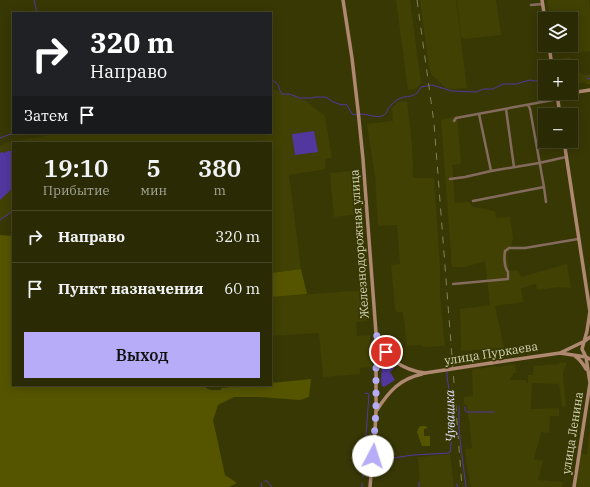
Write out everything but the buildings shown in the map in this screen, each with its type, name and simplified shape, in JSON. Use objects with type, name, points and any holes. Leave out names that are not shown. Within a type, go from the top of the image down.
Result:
[{"type":"main road","name":"Железнодорожная улица","points":[[343,0],[358,110],[376,333],[376,410],[370,487]]},
{"type":"main road","points":[[542,2],[544,12]]},
{"type":"main road","points":[[578,91],[590,90]]},
{"type":"main road","points":[[565,148],[590,311]]},
{"type":"main road","name":"улица Ленина","points":[[574,487],[590,383],[586,357],[582,349],[585,341],[590,311]]},
{"type":"main road","points":[[376,333],[378,340],[392,359],[408,369],[425,373]]},
{"type":"main road","points":[[560,353],[590,337]]},
{"type":"main road","points":[[560,353],[590,359]]},
{"type":"main road","name":"улица Пуркаева","points":[[425,373],[560,353]]},
{"type":"main road","points":[[566,354],[579,359],[588,372]]},
{"type":"main road","points":[[376,410],[392,390],[399,384],[407,379],[425,373]]},
{"type":"street","points":[[531,5],[542,2]]},
{"type":"street","points":[[454,121],[456,118],[553,100]]},
{"type":"street","points":[[528,105],[530,109],[546,202]]},
{"type":"street","points":[[506,109],[514,167]]},
{"type":"street","points":[[479,114],[491,171]]},
{"type":"street","points":[[450,179],[566,157]]},
{"type":"street","points":[[473,201],[544,187]]},
{"type":"street","points":[[453,284],[508,279],[504,255],[505,251],[509,248],[525,248],[578,239]]},
{"type":"shaded area","points":[[396,0],[410,0],[421,83],[415,89],[408,90]]},
{"type":"shaded area","points":[[420,0],[456,0],[467,88],[447,89],[431,74]]},
{"type":"shaded area","points":[[457,0],[496,0],[501,35],[463,39],[461,36]]},
{"type":"shaded area","points":[[547,0],[589,0],[590,51],[574,53],[571,52],[578,52],[578,12],[549,12]]},
{"type":"shaded area","points":[[570,57],[571,60],[558,60]]},
{"type":"shaded area","points":[[578,71],[585,75],[590,74],[590,84],[586,84],[586,82],[578,83]]},
{"type":"shaded area","points":[[272,90],[306,101],[325,116],[332,158],[325,159],[326,169],[289,175],[301,269],[272,273],[272,142],[12,142],[12,213],[0,220],[0,146],[9,142],[50,135],[272,134]]},
{"type":"shaded area","points":[[407,101],[412,144],[413,178],[434,178],[440,266],[440,296],[445,346],[407,346],[403,312],[397,312],[395,308],[391,265],[400,264],[397,225],[378,226],[375,176],[367,124],[393,121],[392,108],[398,102]]},
{"type":"shaded area","points":[[457,116],[461,164],[452,165],[455,203],[468,202],[474,207],[495,211],[496,218],[510,217],[513,238],[509,252],[507,253],[509,271],[518,270],[521,277],[567,264],[571,288],[558,287],[537,290],[536,284],[521,288],[523,302],[495,306],[504,348],[461,351],[460,309],[490,305],[485,261],[465,267],[452,267],[441,120]]},
{"type":"shaded area","points":[[314,131],[318,152],[295,155],[292,134]]},
{"type":"shaded area","points":[[12,150],[12,189],[0,200],[0,153]]},
{"type":"shaded area","points":[[354,171],[357,214],[334,217],[330,173]]},
{"type":"shaded area","points":[[0,235],[12,236],[12,386],[203,386],[210,390],[221,390],[221,388],[241,386],[272,386],[272,383],[311,379],[309,397],[300,400],[234,397],[218,405],[213,420],[225,475],[237,483],[229,487],[0,487]]},
{"type":"shaded area","points":[[301,269],[307,294],[272,297],[272,273]]},
{"type":"shaded area","points":[[366,290],[368,321],[356,322],[357,336],[370,335],[372,367],[360,368],[360,374],[323,377],[319,333],[272,336],[272,297]]},
{"type":"shaded area","points":[[566,362],[563,373],[566,406],[562,408],[559,384],[532,383],[531,409],[559,408],[559,416],[550,416],[549,433],[541,432],[534,459],[543,461],[538,480],[563,482],[562,487],[471,487],[465,449],[472,448],[467,405],[464,404],[464,397],[473,396],[472,370],[515,364],[516,373],[513,373],[513,377],[510,377],[510,380],[526,380],[526,383],[528,383],[528,375],[533,375],[534,366]]},
{"type":"shaded area","points":[[386,363],[394,368],[390,372],[395,380],[384,387],[382,386],[381,380],[382,365]]},
{"type":"shaded area","points":[[421,426],[428,428],[424,429],[424,436],[430,436],[430,446],[422,446],[417,432]]},
{"type":"shaded area","points":[[590,427],[590,487],[574,487],[578,453],[587,454]]},
{"type":"shaded area","points":[[450,454],[454,487],[420,487],[418,457]]},
{"type":"waterway","points":[[34,0],[37,12]]},
{"type":"waterway","points":[[272,80],[278,84],[282,94],[289,94],[300,98],[326,97],[333,102],[347,105],[352,114],[357,115]]},
{"type":"waterway","points":[[360,114],[377,117],[385,115],[388,109],[396,101],[416,94],[421,87],[432,85],[452,91],[476,92],[484,89],[493,89],[503,84],[516,84],[530,80],[538,80]]},
{"type":"waterway","points":[[0,138],[12,133]]},
{"type":"waterway","points":[[0,220],[12,212]]},
{"type":"waterway","name":"Чувашка","points":[[385,459],[450,452],[452,434],[450,410],[452,407],[447,376],[447,368],[450,362]]},
{"type":"waterway","points":[[363,477],[369,394],[365,393]]},
{"type":"waterway","points":[[459,406],[459,428],[466,487]]},
{"type":"waterway","points":[[465,407],[466,412],[494,412]]},
{"type":"waterway","name":"Чувашка","points":[[265,481],[267,481],[272,487]]},
{"type":"waterway","points":[[419,482],[419,487]]},
{"type":"waterway","name":"Чувашка","points":[[262,483],[262,487]]},
{"type":"railway","points":[[417,0],[434,123],[462,487]]},
{"type":"route","points":[[373,456],[376,410],[376,333],[378,340],[386,352]]}]
